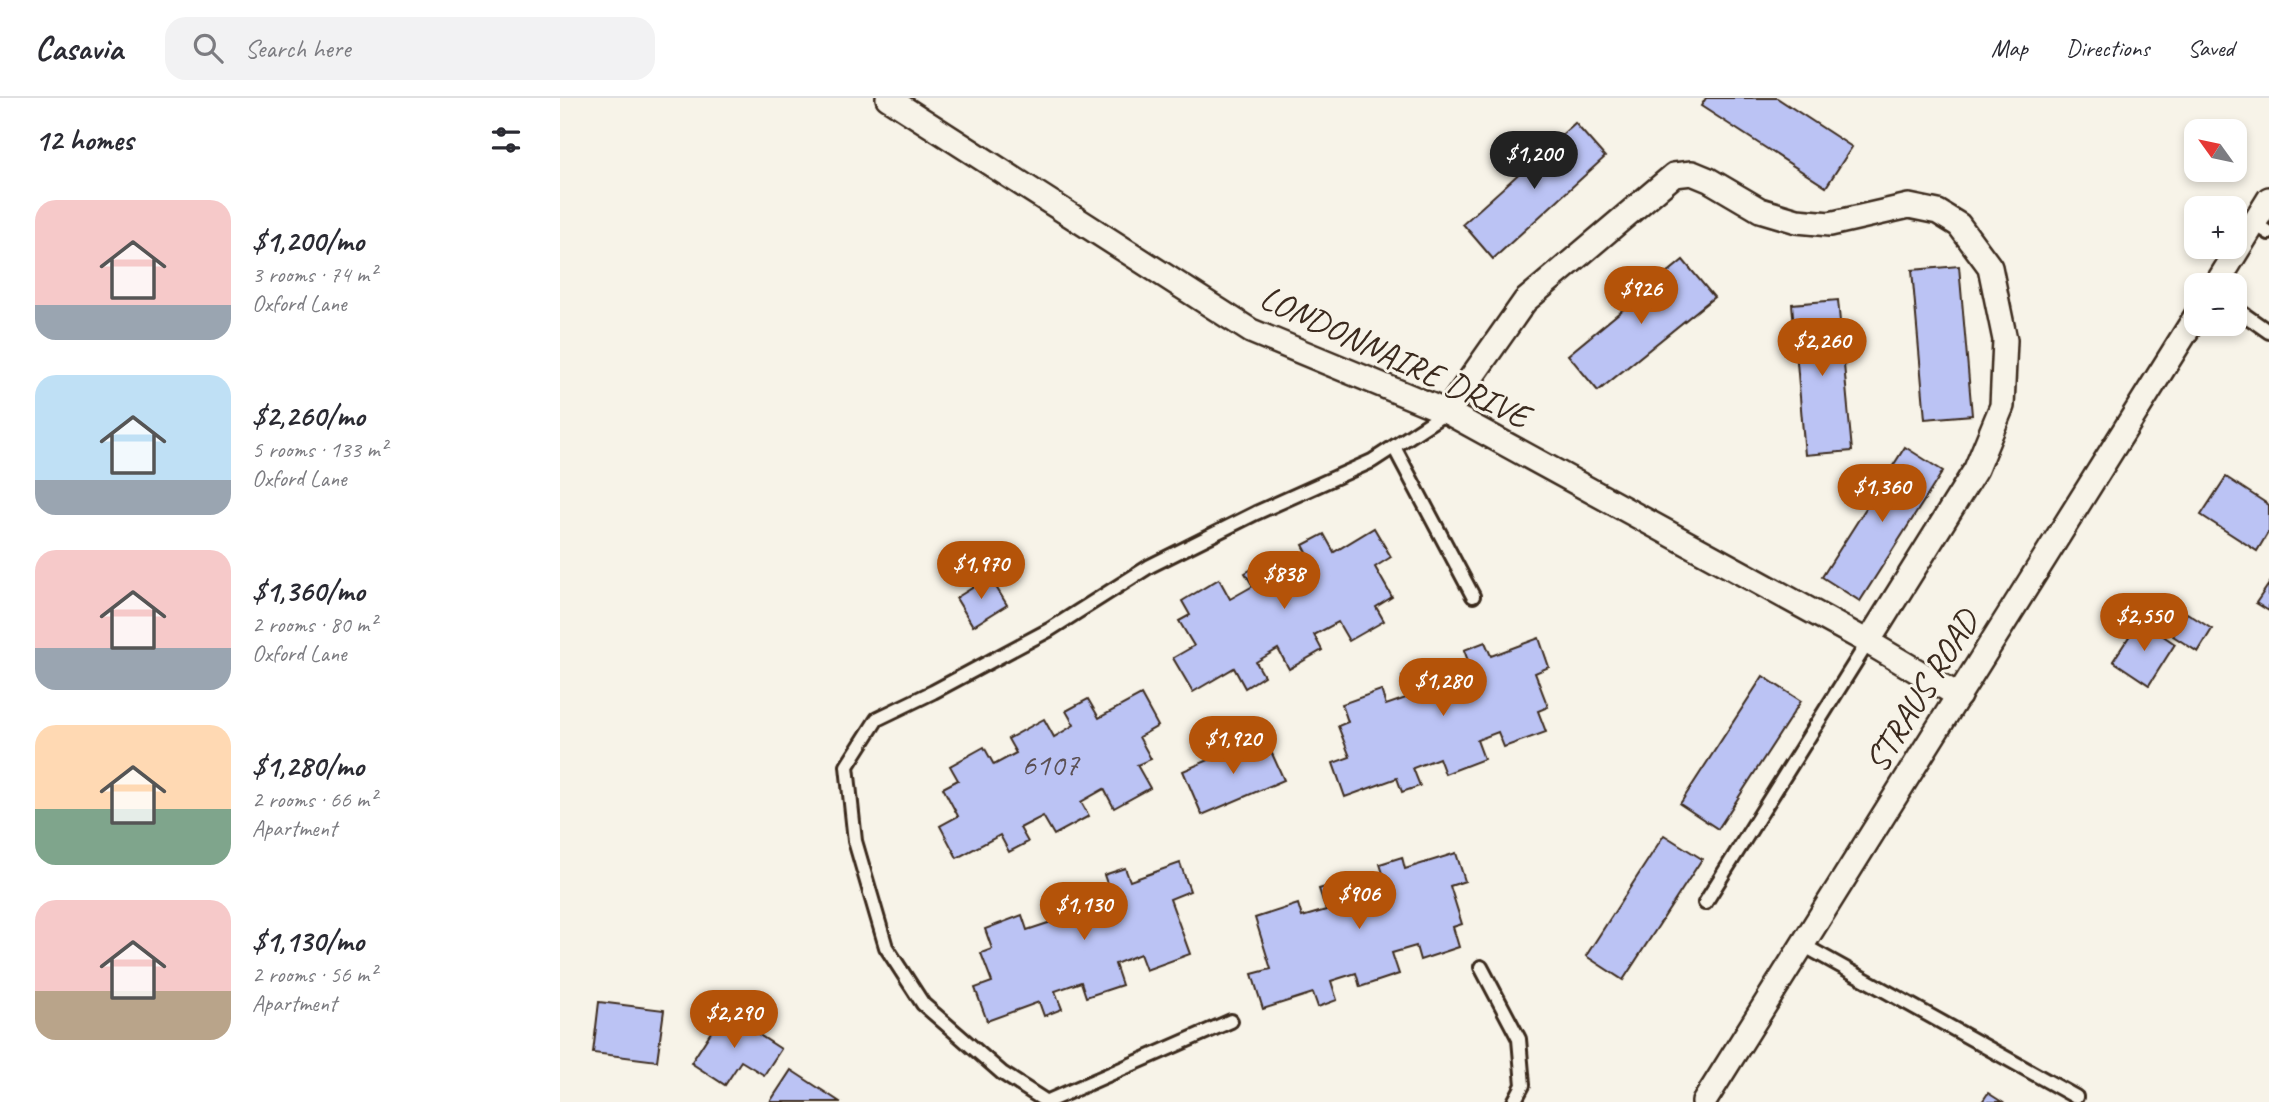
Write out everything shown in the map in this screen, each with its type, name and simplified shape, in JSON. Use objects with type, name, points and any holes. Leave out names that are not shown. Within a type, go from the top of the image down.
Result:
[{"type":"street","name":"LONDONNAIRE DRIVE","points":[[888,98],[1251,331],[1447,412],[1868,642],[1959,696]]},
{"type":"street","points":[[1447,412],[1525,301],[1674,175],[1692,173],[1760,210],[1797,221],[1830,223],[1909,206],[1938,212],[1959,225],[1990,267],[2005,340],[2002,407],[1976,469],[1868,642]]},
{"type":"street","points":[[2226,273],[2262,228],[2269,199]]},
{"type":"street","name":"STRAUS ROAD","points":[[1704,1102],[2184,335]]},
{"type":"lane","points":[[2247,316],[2269,332]]},
{"type":"lane","points":[[1231,1021],[1047,1102],[1002,1073],[923,1004],[886,947],[855,841],[847,766],[877,719],[1049,630],[1150,566],[1256,513],[1372,461],[1447,412]]},
{"type":"lane","points":[[1394,447],[1473,596]]},
{"type":"lane","points":[[1705,903],[1868,642]]},
{"type":"lane","points":[[1802,946],[2076,1097]]},
{"type":"lane","points":[[1480,967],[1519,1039],[1523,1085],[1514,1102]]},
{"type":"building","points":[[1706,98],[1777,98],[1852,147],[1826,187],[1701,106]]},
{"type":"building","points":[[1575,123],[1605,157],[1493,259],[1463,224]]},
{"type":"building","points":[[1683,260],[1714,297],[1598,391],[1568,355]]},
{"type":"building","points":[[1959,266],[1972,415],[1925,419],[1912,270]]},
{"type":"building","points":[[1838,300],[1852,451],[1805,455],[1792,304]]},
{"type":"building","points":[[1905,447],[1943,471],[1860,601],[1822,577]]},
{"type":"building","points":[[2226,477],[2269,505],[2269,531],[2257,551],[2201,515]]},
{"type":"building","points":[[1374,528],[1391,557],[1375,567],[1392,597],[1376,607],[1384,621],[1349,641],[1338,622],[1314,635],[1322,650],[1289,669],[1278,649],[1256,662],[1264,676],[1245,688],[1234,668],[1193,692],[1173,658],[1194,646],[1179,621],[1190,615],[1182,601],[1219,579],[1230,599],[1253,586],[1245,573],[1279,553],[1290,572],[1311,560],[1303,545],[1324,534],[1334,552]]},
{"type":"building","points":[[990,577],[1007,605],[973,626],[956,598]]},
{"type":"building","points":[[2269,584],[2269,611],[2256,603]]},
{"type":"building","points":[[2187,613],[2212,629],[2198,652],[2173,636]]},
{"type":"building","points":[[2140,620],[2175,644],[2149,685],[2113,661]]},
{"type":"building","points":[[1539,638],[1549,667],[1535,673],[1548,707],[1538,711],[1546,732],[1504,747],[1498,732],[1477,740],[1484,759],[1445,774],[1439,758],[1413,768],[1420,786],[1402,792],[1397,778],[1345,797],[1333,763],[1350,757],[1338,726],[1348,722],[1342,704],[1381,690],[1386,705],[1409,697],[1402,677],[1441,663],[1447,678],[1471,669],[1464,650],[1485,642],[1491,656]]},
{"type":"building","points":[[1763,676],[1801,701],[1718,829],[1680,804]]},
{"type":"building","points":[[1141,695],[1158,726],[1139,737],[1151,759],[1137,765],[1150,788],[1114,808],[1104,789],[1081,802],[1089,816],[1054,835],[1043,816],[1020,828],[1028,842],[1009,852],[1000,835],[957,858],[940,826],[958,816],[943,788],[958,780],[950,766],[984,747],[994,765],[1016,753],[1008,739],[1044,719],[1054,737],[1074,725],[1066,711],[1088,699],[1099,718]]},
{"type":"building","points":[[1264,736],[1284,780],[1202,815],[1183,771]]},
{"type":"building","points":[[1664,835],[1702,859],[1623,980],[1586,956]]},
{"type":"building","points":[[1456,853],[1465,881],[1450,886],[1462,924],[1453,927],[1459,947],[1420,960],[1416,946],[1392,953],[1399,974],[1360,987],[1356,973],[1331,981],[1337,1000],[1318,1007],[1313,993],[1263,1009],[1252,974],[1271,969],[1255,918],[1298,904],[1302,917],[1326,910],[1319,889],[1357,877],[1362,891],[1386,883],[1380,864],[1402,857],[1405,869]]},
{"type":"building","points":[[1180,863],[1190,891],[1170,899],[1190,954],[1146,970],[1140,954],[1115,964],[1122,985],[1086,997],[1081,982],[1055,991],[1062,1009],[1044,1016],[1039,1002],[987,1021],[975,988],[992,982],[981,953],[992,949],[985,929],[1022,915],[1027,930],[1051,922],[1044,901],[1081,887],[1087,904],[1111,895],[1104,875],[1125,868],[1130,881]]},
{"type":"building","points":[[599,1002],[664,1010],[657,1061],[593,1053]]},
{"type":"building","points":[[724,1012],[781,1049],[764,1075],[741,1061],[725,1085],[691,1063]]},
{"type":"building","points":[[791,1070],[840,1102],[770,1102]]},
{"type":"building","points":[[1988,1093],[2002,1102],[1982,1102]]}]
